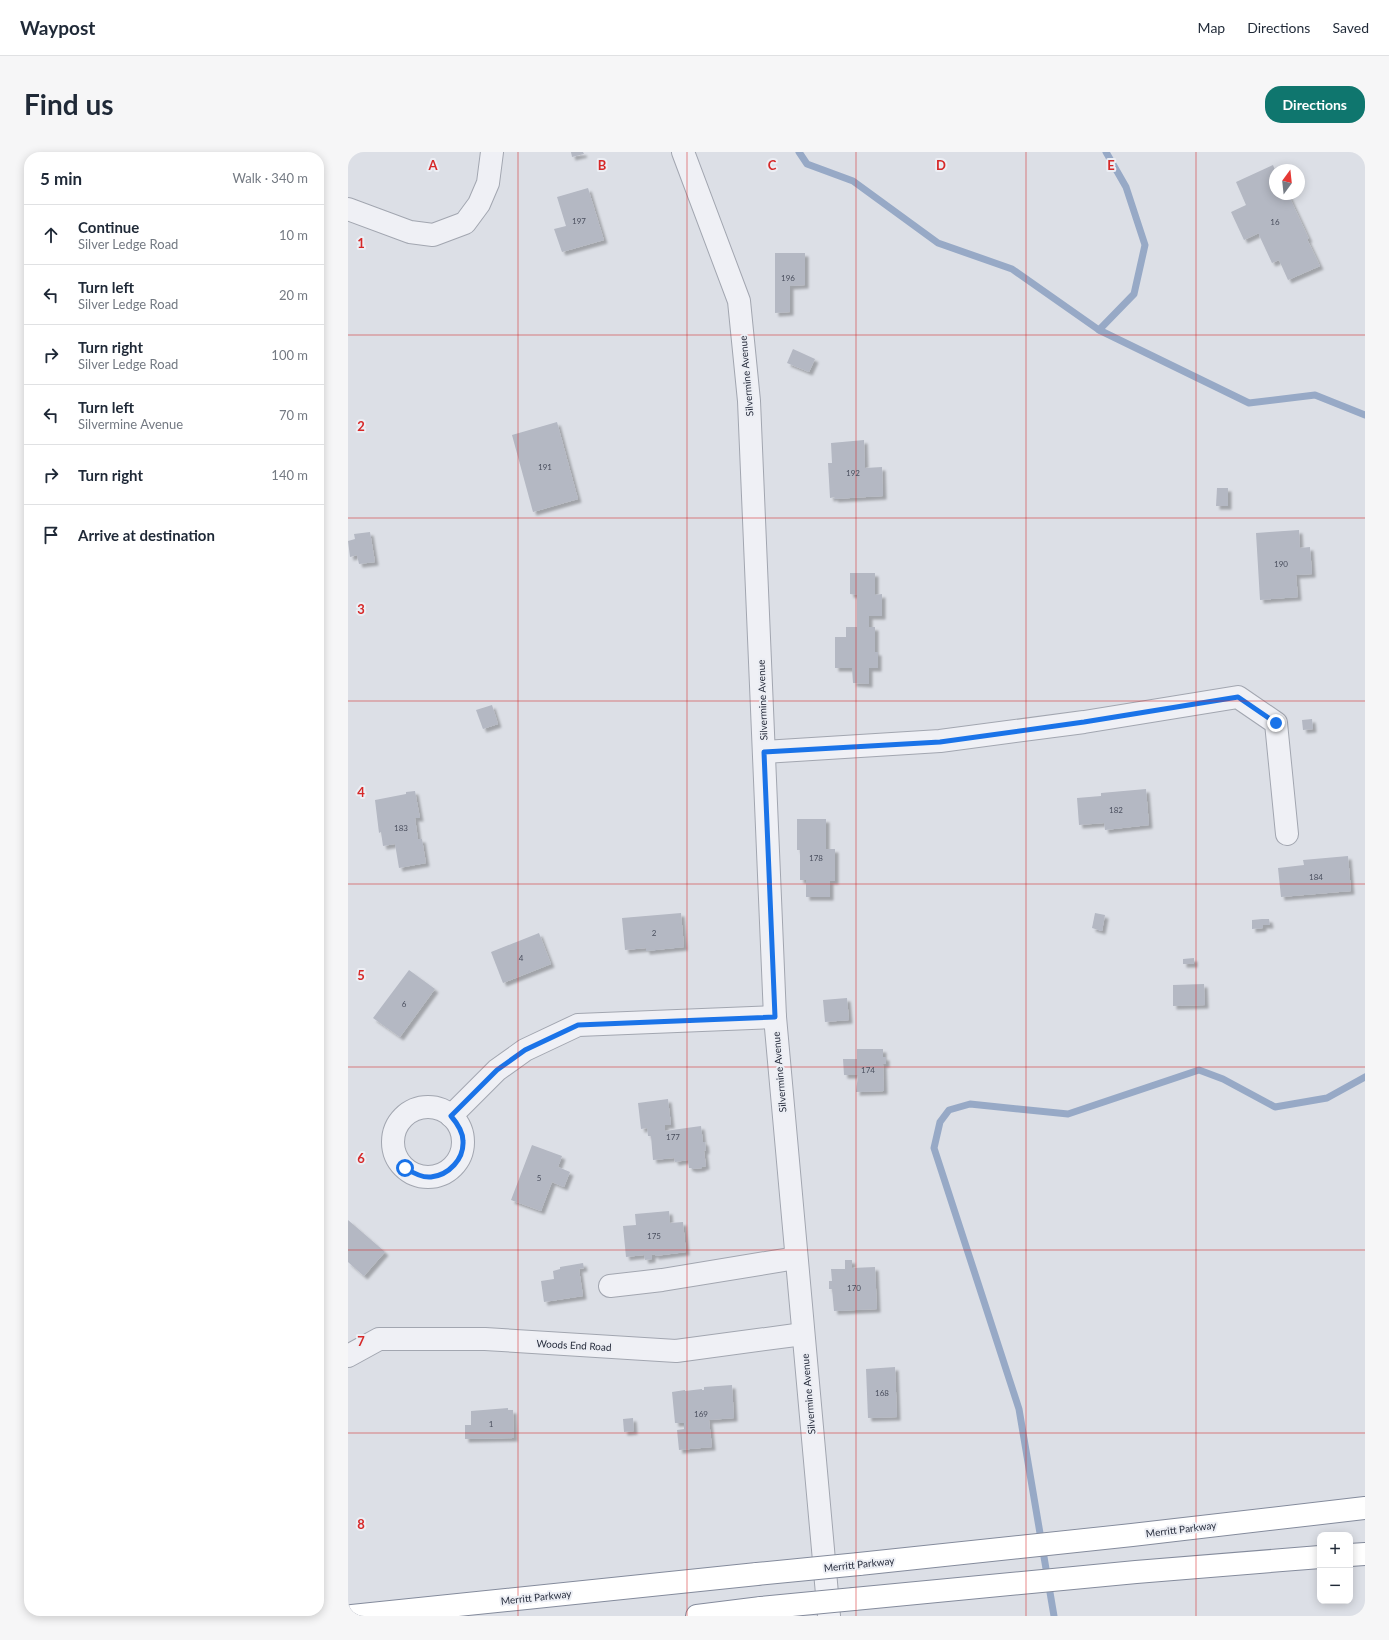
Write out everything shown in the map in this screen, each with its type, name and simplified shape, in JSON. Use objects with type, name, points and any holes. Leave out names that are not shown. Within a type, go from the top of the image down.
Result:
[{"type":"highway","name":"Merritt Parkway","points":[[352,1616],[1132,1535],[1365,1508]]},
{"type":"highway","points":[[1353,1555],[1365,1554]]},
{"type":"highway","points":[[697,1616],[761,1608],[1136,1572],[1317,1558]]},
{"type":"street","points":[[348,209],[410,232],[433,235],[465,223],[479,204],[488,183],[492,152]]},
{"type":"street","name":"Silvermine Avenue","points":[[683,152],[739,301],[750,401],[775,1017],[829,1616]]},
{"type":"street","points":[[764,752],[940,742],[1084,722],[1238,697],[1276,723],[1287,834]]},
{"type":"street","points":[[451,1116],[497,1070],[525,1050],[578,1025],[775,1017]]},
{"type":"street","points":[[610,1286],[662,1280],[796,1258]]},
{"type":"street","name":"Woods End Road","points":[[348,1356],[379,1339],[485,1340],[676,1351],[803,1334]]},
{"type":"building","points":[[571,152],[583,152],[584,154],[572,157]]},
{"type":"building","points":[[1269,167],[1269,200],[1291,200],[1320,266],[1288,280],[1279,260],[1272,263],[1259,233],[1244,240],[1231,212],[1246,205],[1236,182]]},
{"type":"building","points":[[588,188],[604,240],[562,252],[554,229],[566,226],[557,197]]},
{"type":"building","points":[[775,253],[805,253],[805,285],[790,286],[790,312],[775,313]]},
{"type":"building","points":[[793,349],[815,359],[809,372],[787,363]]},
{"type":"building","points":[[557,422],[578,499],[533,512],[512,435]]},
{"type":"building","points":[[864,440],[865,468],[882,467],[883,496],[830,498],[828,463],[832,463],[831,443]]},
{"type":"building","points":[[1217,488],[1228,488],[1228,506],[1216,506]]},
{"type":"building","points":[[1299,530],[1300,548],[1310,547],[1312,574],[1296,575],[1298,597],[1260,600],[1256,533]]},
{"type":"building","points":[[370,532],[375,562],[359,564],[357,555],[350,557],[348,541],[355,539],[354,534]]},
{"type":"building","points":[[850,573],[875,573],[875,595],[882,594],[882,616],[869,616],[869,627],[875,627],[875,652],[878,652],[878,668],[869,668],[869,684],[853,683],[852,668],[835,668],[835,637],[846,637],[846,627],[857,627],[857,595],[850,594]]},
{"type":"building","points":[[492,705],[498,724],[483,729],[476,710]]},
{"type":"building","points":[[1312,719],[1313,729],[1303,730],[1302,720]]},
{"type":"building","points":[[1146,789],[1149,825],[1105,830],[1104,823],[1079,825],[1077,798],[1101,796],[1101,793]]},
{"type":"building","points":[[415,791],[420,818],[415,818],[418,839],[422,839],[426,863],[399,868],[395,844],[383,846],[381,832],[379,833],[375,800]]},
{"type":"building","points":[[797,819],[826,819],[826,849],[835,849],[835,881],[830,881],[830,897],[806,897],[806,880],[800,880],[800,850],[797,850]]},
{"type":"building","points":[[1348,856],[1351,891],[1281,897],[1278,868],[1304,865],[1303,860]]},
{"type":"building","points":[[681,913],[684,947],[646,951],[646,948],[625,950],[622,918]]},
{"type":"building","points":[[1095,913],[1105,915],[1102,931],[1092,928]]},
{"type":"building","points":[[1269,919],[1270,925],[1263,925],[1263,928],[1252,929],[1252,920]]},
{"type":"building","points":[[539,933],[551,964],[503,983],[491,952]]},
{"type":"building","points":[[1194,958],[1194,964],[1183,964],[1183,959]]},
{"type":"building","points":[[409,970],[435,989],[400,1037],[373,1018]]},
{"type":"building","points":[[1204,984],[1205,1005],[1173,1006],[1173,985]]},
{"type":"building","points":[[847,998],[849,1020],[825,1022],[823,1000]]},
{"type":"building","points":[[857,1049],[883,1049],[883,1057],[886,1057],[886,1064],[883,1064],[884,1091],[856,1092],[858,1075],[844,1075],[843,1059],[857,1059]]},
{"type":"building","points":[[668,1099],[671,1125],[665,1125],[665,1131],[701,1126],[703,1142],[705,1142],[706,1150],[704,1151],[706,1166],[692,1169],[689,1168],[688,1160],[675,1162],[674,1158],[653,1160],[651,1136],[648,1136],[647,1128],[641,1129],[638,1103]]},
{"type":"building","points":[[532,1145],[562,1156],[558,1167],[570,1172],[564,1187],[552,1182],[541,1211],[511,1200]]},
{"type":"building","points":[[669,1211],[670,1223],[683,1222],[686,1252],[655,1256],[655,1254],[652,1255],[652,1259],[645,1260],[644,1255],[626,1257],[623,1226],[636,1225],[635,1214]]},
{"type":"building","points":[[348,1220],[385,1252],[364,1276],[348,1262]]},
{"type":"building","points":[[845,1260],[852,1260],[852,1268],[875,1267],[877,1309],[834,1311],[832,1289],[829,1289],[829,1281],[832,1281],[831,1269],[845,1269]]},
{"type":"building","points":[[583,1263],[584,1268],[579,1269],[583,1296],[544,1302],[541,1281],[554,1279],[553,1271],[560,1269],[560,1267]]},
{"type":"building","points":[[895,1367],[897,1417],[868,1418],[866,1369]]},
{"type":"building","points":[[732,1385],[734,1418],[709,1420],[712,1447],[679,1450],[677,1430],[684,1429],[684,1423],[675,1423],[672,1392],[704,1390],[704,1387]]},
{"type":"building","points":[[508,1408],[508,1410],[513,1410],[514,1438],[465,1439],[465,1425],[471,1425],[471,1411]]},
{"type":"building","points":[[633,1418],[634,1431],[624,1432],[623,1419]]},
{"type":"waterway","points":[[799,152],[807,164],[853,181],[938,243],[1012,269],[1099,330]]},
{"type":"waterway","points":[[1106,152],[1126,187],[1145,245],[1134,294],[1099,330],[1249,403],[1315,395],[1365,415]]},
{"type":"waterway","points":[[1054,1616],[1019,1409],[934,1148],[940,1122],[949,1110],[970,1104],[1068,1114],[1199,1070],[1223,1079],[1275,1107],[1327,1098],[1365,1077]]},
{"type":"route","points":[[405,1168],[417,1175],[431,1177],[444,1173],[454,1165],[462,1153],[463,1140],[459,1127],[451,1116],[497,1070],[525,1050],[578,1025],[775,1017],[764,752],[940,742],[1084,722],[1238,697],[1276,723]]}]
